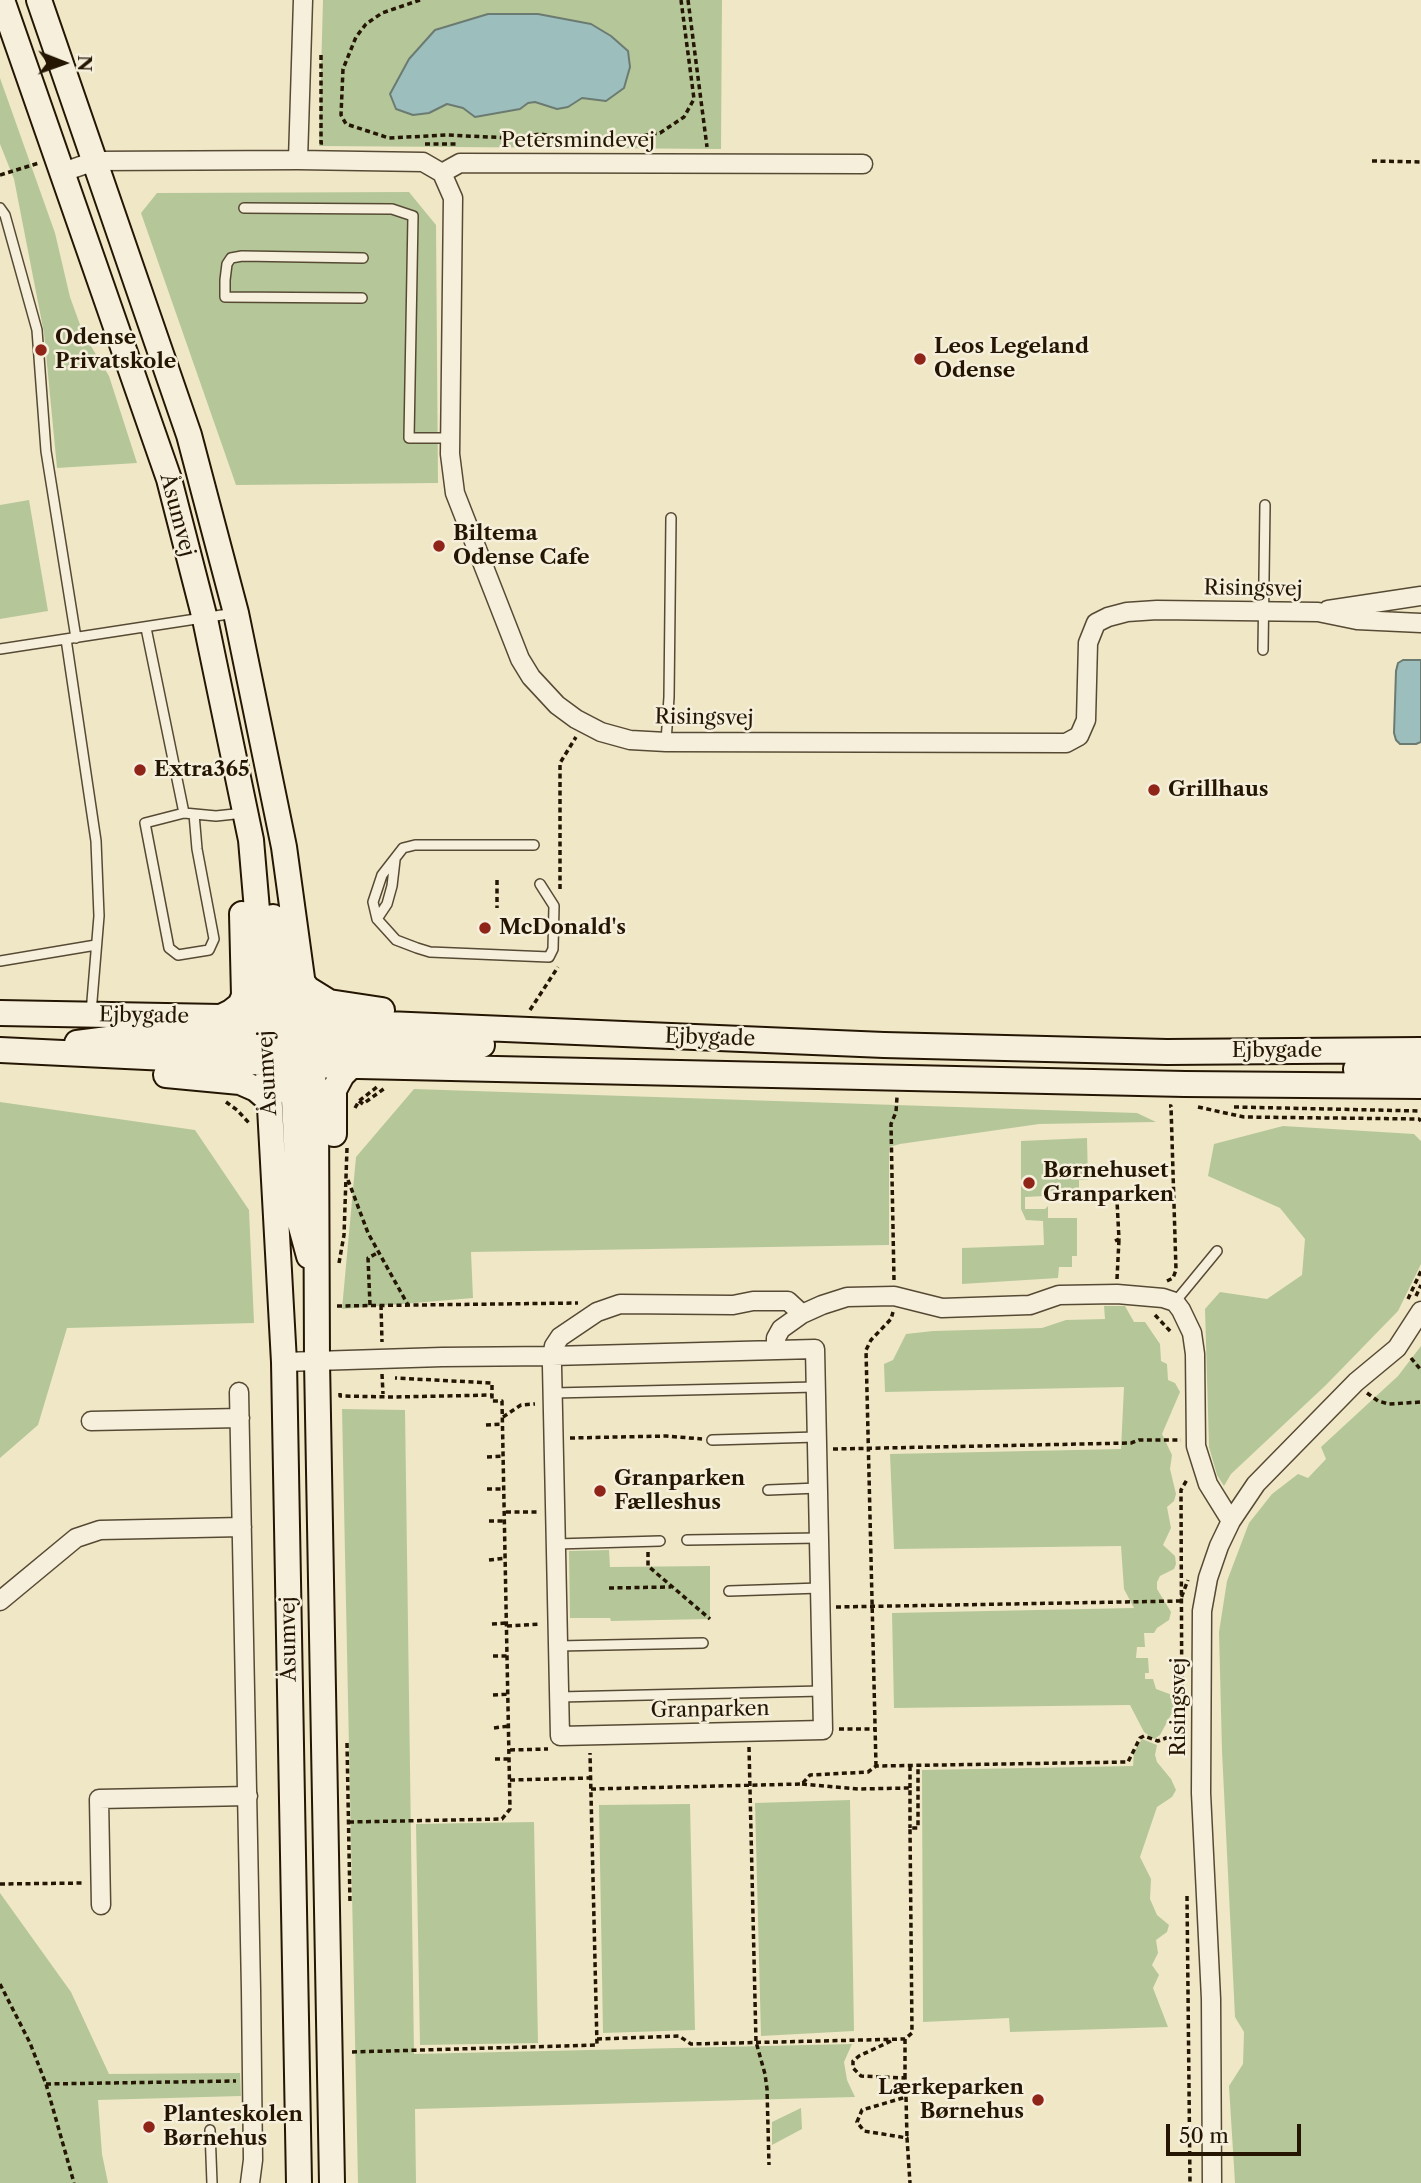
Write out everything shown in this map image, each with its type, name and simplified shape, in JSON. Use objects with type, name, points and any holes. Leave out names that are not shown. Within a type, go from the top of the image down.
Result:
[{"type":"street","name":"Åsumvej","points":[[2,0],[169,479],[205,619],[246,813],[289,1042]]},
{"type":"street","name":"Åsumvej","points":[[38,0],[189,435],[236,613],[284,847],[301,980],[289,1042],[270,1101],[284,1362],[299,2183]]},
{"type":"street","points":[[298,160],[303,0]]},
{"type":"street","name":"Petersmindevej","points":[[442,173],[460,163],[708,155],[863,164]]},
{"type":"street","points":[[63,172],[95,161],[298,160],[423,162],[442,173]]},
{"type":"street","name":"Risingsvej","points":[[442,173],[453,198],[450,438],[454,493],[520,659],[544,693],[571,716],[601,732],[630,740],[666,742],[1066,743],[1079,736],[1086,720],[1088,643],[1097,623],[1108,617],[1127,612],[1318,612],[1421,596]]},
{"type":"street","name":"Risingsvej","points":[[1318,612],[1357,620],[1421,623]]},
{"type":"street","points":[[221,1017],[240,1004],[244,996],[240,872],[251,840]]},
{"type":"street","points":[[301,980],[308,989],[329,1002],[394,1011],[454,1028]]},
{"type":"street","name":"Ejbygade","points":[[0,1013],[221,1017],[352,1065],[1421,1086]]},
{"type":"street","name":"Ejbygade","points":[[3,1050],[289,1042],[454,1028],[884,1045],[1167,1052],[1421,1050]]},
{"type":"street","points":[[316,1284],[300,1223],[289,1042],[519,1045],[630,1035]]},
{"type":"street","points":[[3,1050],[117,1071],[240,1082],[256,1089],[270,1101]]},
{"type":"street","points":[[316,1284],[332,1196],[334,1090],[342,1075],[352,1065]]},
{"type":"street","points":[[1223,1084],[1313,1070],[1421,1068]]},
{"type":"street","name":"Åsumvej","points":[[316,1284],[328,1361],[331,2183]]},
{"type":"street","points":[[776,1350],[776,1338],[781,1329],[802,1314],[847,1297],[894,1296],[942,1308],[1030,1306],[1059,1295],[1117,1294],[1175,1301],[1192,1333],[1195,1354],[1196,1446],[1208,1484],[1231,1521]]},
{"type":"street","points":[[560,1735],[552,1356],[554,1346],[560,1337],[597,1312],[620,1304],[733,1305],[753,1301],[788,1301],[802,1314]]},
{"type":"street","name":"Risingsvej","points":[[1212,2183],[1211,2000],[1201,1793],[1202,1611],[1208,1578],[1231,1521],[1265,1476],[1356,1382],[1397,1348],[1415,1309]]},
{"type":"street","name":"Granparken","points":[[284,1362],[815,1349],[822,1730],[560,1735]]},
{"type":"street","points":[[239,1392],[252,2081],[253,2160],[250,2183]]},
{"type":"street","points":[[91,1421],[240,1418]]},
{"type":"street","points":[[0,1601],[76,1538],[100,1530],[242,1527]]},
{"type":"street","points":[[101,1905],[100,1799],[248,1797]]},
{"type":"lane","points":[[0,208],[5,215],[37,330],[46,451],[76,638]]},
{"type":"lane","points":[[244,208],[392,209],[413,215],[409,438],[450,438]]},
{"type":"lane","points":[[362,298],[225,297],[225,280],[227,264],[231,258],[242,256],[363,258]]},
{"type":"lane","points":[[1263,650],[1265,505]]},
{"type":"lane","points":[[666,742],[671,518]]},
{"type":"lane","points":[[0,649],[236,613]]},
{"type":"lane","points":[[146,628],[189,814],[197,849],[214,939],[209,950],[178,955],[169,948],[145,823],[189,814],[216,816],[246,813]]},
{"type":"lane","points":[[66,639],[96,841],[99,916],[90,1015]]},
{"type":"lane","points":[[534,845],[415,845],[403,848],[382,875],[373,902],[377,919],[396,940],[430,952],[549,957],[553,949],[554,906],[540,884]]},
{"type":"lane","points":[[0,961],[96,945]]},
{"type":"lane","points":[[1175,1301],[1217,1251]]},
{"type":"lane","points":[[553,1393],[816,1388]]},
{"type":"lane","points":[[712,1440],[817,1437]]},
{"type":"lane","points":[[768,1490],[818,1488]]},
{"type":"lane","points":[[687,1540],[819,1538]]},
{"type":"lane","points":[[556,1544],[660,1541]]},
{"type":"lane","points":[[729,1591],[820,1588]]},
{"type":"lane","points":[[558,1646],[703,1643]]},
{"type":"lane","points":[[559,1697],[822,1691]]},
{"type":"lane","points":[[209,2130],[212,2183]]},
{"type":"path","points":[[420,0],[382,13],[366,24],[356,37],[343,69],[341,115],[346,124],[389,138],[447,135],[510,138],[541,134],[571,140],[620,139],[660,133],[684,117],[694,99],[681,0]]},
{"type":"path","points":[[688,0],[708,155]]},
{"type":"path","points":[[321,52],[321,143],[334,143]]},
{"type":"path","points":[[390,144],[403,144]]},
{"type":"path","points":[[417,144],[458,144]]},
{"type":"path","points":[[569,145],[624,145]]},
{"type":"path","points":[[708,155],[719,146]]},
{"type":"path","points":[[1372,161],[1421,162]]},
{"type":"path","points":[[0,176],[36,164]]},
{"type":"path","points":[[559,899],[560,763],[585,724]]},
{"type":"path","points":[[497,880],[497,908]]},
{"type":"path","points":[[517,1030],[559,964]]},
{"type":"path","points":[[876,1766],[866,1350],[871,1340],[891,1319],[894,1296],[891,1124],[896,1112],[897,1077]]},
{"type":"path","points":[[353,1112],[359,1101],[387,1081]]},
{"type":"path","points":[[359,1101],[363,1104],[374,1094],[395,1085]]},
{"type":"path","points":[[221,1099],[237,1110],[250,1124]]},
{"type":"path","points":[[1158,1106],[1171,1106],[1176,1270],[1173,1278],[1161,1282]]},
{"type":"path","points":[[1197,1107],[1244,1117],[1421,1121]]},
{"type":"path","points":[[338,1268],[344,1235],[347,1178],[368,1233],[408,1305]]},
{"type":"path","points":[[1117,1201],[1117,1282],[1128,1282]]},
{"type":"path","points":[[370,1305],[368,1258],[379,1252]]},
{"type":"path","points":[[316,1284],[337,1306],[589,1303],[597,1312]]},
{"type":"path","points":[[1415,1309],[1421,1286]]},
{"type":"path","points":[[1154,1314],[1172,1333]]},
{"type":"path","points":[[1408,1354],[1421,1370]]},
{"type":"path","points":[[328,1361],[340,1396],[492,1395]]},
{"type":"path","points":[[349,1822],[502,1819],[510,1809],[502,1401],[492,1401],[492,1383],[382,1377]]},
{"type":"path","points":[[1360,1402],[1376,1386]]},
{"type":"path","points":[[1368,1394],[1389,1404],[1421,1402]]},
{"type":"path","points":[[503,1417],[521,1405],[533,1404]]},
{"type":"path","points":[[486,1424],[503,1424]]},
{"type":"path","points":[[554,1438],[666,1436],[712,1440]]},
{"type":"path","points":[[838,1448],[1117,1444],[1139,1440],[1183,1440]]},
{"type":"path","points":[[487,1457],[504,1456]]},
{"type":"path","points":[[1182,1751],[1181,1490],[1189,1477]]},
{"type":"path","points":[[487,1489],[505,1489]]},
{"type":"path","points":[[506,1512],[533,1512]]},
{"type":"path","points":[[489,1521],[506,1521]]},
{"type":"path","points":[[647,1542],[648,1566],[710,1619]]},
{"type":"path","points":[[489,1560],[506,1558]]},
{"type":"path","points":[[610,1588],[673,1587]]},
{"type":"path","points":[[843,1607],[1180,1601]]},
{"type":"path","points":[[1186,1677],[1188,1619]]},
{"type":"path","points":[[492,1624],[536,1625]]},
{"type":"path","points":[[493,1656],[508,1656]]},
{"type":"path","points":[[493,1695],[509,1694]]},
{"type":"path","points":[[494,1728],[509,1727]]},
{"type":"path","points":[[845,1729],[875,1729]]},
{"type":"path","points":[[510,1750],[551,1749],[560,1735]]},
{"type":"path","points":[[803,1784],[810,1774],[868,1772],[876,1766],[1128,1762],[1140,1738],[1144,1736],[1158,1741],[1181,1738]]},
{"type":"path","points":[[749,1753],[757,2042],[766,2081],[769,2165]]},
{"type":"path","points":[[352,2052],[597,2045],[590,1756]]},
{"type":"path","points":[[495,1759],[510,1759]]},
{"type":"path","points":[[597,2039],[679,2036],[691,2044],[905,2039],[912,2033],[910,1766]]},
{"type":"path","points":[[910,1828],[918,1828],[918,1766]]},
{"type":"path","points":[[510,1780],[591,1778]]},
{"type":"path","points":[[591,1789],[803,1784],[858,1789],[910,1788]]},
{"type":"path","points":[[0,1884],[101,1883]]},
{"type":"path","points":[[1186,1886],[1191,2183]]},
{"type":"path","points":[[0,1984],[30,2043],[46,2084],[74,2183]]},
{"type":"path","points":[[896,2039],[859,2056],[853,2061],[853,2068],[861,2076],[905,2078]]},
{"type":"path","points":[[905,2039],[910,2183]]},
{"type":"path","points":[[46,2084],[252,2081]]},
{"type":"path","points":[[906,2097],[862,2110],[858,2122],[864,2131],[907,2138]]},
{"type":"green space","points":[[323,0],[722,0],[721,149],[319,146]]},
{"type":"green space","points":[[0,78],[55,233],[70,297],[83,333],[109,376],[137,463],[57,468],[44,333],[14,179],[0,144]]},
{"type":"green space","points":[[409,192],[436,225],[438,483],[236,485],[141,213],[157,193]]},
{"type":"green space","points":[[29,500],[48,611],[0,619],[0,505]]},
{"type":"green space","points":[[414,1089],[1137,1113],[1156,1122],[1039,1124],[889,1147],[889,1245],[471,1252],[473,1298],[342,1309],[356,1157]]},
{"type":"green space","points":[[0,1102],[195,1130],[249,1210],[254,1323],[67,1328],[38,1425],[0,1458]]},
{"type":"green space","points":[[1283,1126],[1414,1134],[1421,1141],[1421,1264],[1398,1311],[1326,1385],[1231,1474],[1224,1486],[1217,1475],[1209,1447],[1205,1309],[1220,1292],[1267,1299],[1302,1275],[1305,1239],[1280,1208],[1208,1176],[1214,1144]]},
{"type":"green space","points":[[1087,1138],[1088,1180],[1079,1180],[1079,1193],[1048,1193],[1048,1199],[1045,1196],[1025,1197],[1025,1209],[1045,1209],[1048,1206],[1048,1218],[1077,1218],[1077,1256],[1072,1256],[1072,1267],[1059,1267],[1058,1278],[962,1284],[962,1248],[1044,1245],[1043,1221],[1026,1220],[1021,1209],[1021,1141]]},
{"type":"green space","points":[[1104,1306],[1125,1306],[1134,1322],[1145,1322],[1160,1344],[1161,1361],[1167,1364],[1168,1380],[1175,1383],[1180,1392],[1162,1434],[1172,1455],[1170,1469],[1176,1494],[1174,1501],[1167,1507],[1171,1528],[1163,1545],[1175,1556],[1176,1564],[1174,1569],[1160,1576],[1157,1589],[1171,1612],[1169,1620],[1154,1633],[1144,1633],[1145,1647],[1137,1647],[1136,1658],[1148,1658],[1149,1673],[1145,1673],[1145,1679],[1153,1679],[1156,1689],[1175,1696],[1180,1709],[1172,1713],[1160,1735],[1154,1739],[1144,1732],[1130,1705],[894,1708],[892,1613],[1134,1608],[1124,1589],[1121,1546],[894,1549],[890,1454],[1121,1449],[1124,1387],[885,1392],[884,1364],[893,1360],[906,1334],[1042,1328],[1066,1320],[1105,1319]]},
{"type":"green space","points":[[1421,1346],[1421,2183],[1235,2183],[1229,2086],[1243,2064],[1244,2032],[1235,2017],[1222,1751],[1219,1632],[1227,1581],[1249,1523],[1272,1494],[1298,1474],[1308,1478],[1326,1459],[1321,1447],[1398,1376]]},
{"type":"green space","points":[[342,1409],[405,1410],[414,2054],[852,2044],[844,2062],[847,2080],[855,2097],[415,2109],[416,2183],[358,2183]]},
{"type":"green space","points":[[609,1550],[610,1567],[710,1566],[710,1619],[611,1621],[610,1618],[570,1618],[569,1551]]},
{"type":"green space","points":[[1142,1739],[1157,1745],[1157,1762],[1176,1790],[1172,1797],[1157,1807],[1140,1857],[1151,1879],[1150,1899],[1157,1915],[1169,1925],[1167,1932],[1156,1940],[1158,1953],[1152,1965],[1159,1975],[1153,1988],[1168,2027],[1010,2032],[1009,2018],[923,2022],[922,1770],[1133,1766],[1134,1752]]},
{"type":"green space","points":[[850,1800],[854,2031],[761,2036],[755,1803]]},
{"type":"green space","points":[[690,1804],[695,2030],[603,2033],[599,1805]]},
{"type":"green space","points":[[534,1822],[538,2043],[420,2045],[416,1824]]},
{"type":"green space","points":[[0,1893],[71,1992],[109,2074],[240,2073],[241,2096],[98,2100],[102,2154],[108,2183],[0,2183]]},
{"type":"green space","points":[[801,2108],[802,2129],[772,2145],[772,2122]]},
{"type":"water","points":[[488,14],[538,14],[591,24],[628,51],[630,67],[624,88],[606,101],[582,98],[568,107],[557,109],[535,102],[520,109],[475,117],[463,108],[447,104],[429,113],[413,115],[396,109],[390,94],[409,59],[435,30]]},
{"type":"water","points":[[1403,660],[1421,660],[1421,742],[1416,744],[1400,744],[1394,733],[1396,671],[1398,663]]},
{"type":"place","name":"Odense Privatskole","points":[[41,350]]},
{"type":"place","name":"Leos Legeland Odense","points":[[920,359]]},
{"type":"place","name":"Biltema Odense Cafe","points":[[439,546]]},
{"type":"place","name":"Extra365","points":[[140,770]]},
{"type":"place","name":"Grillhaus","points":[[1154,790]]},
{"type":"place","name":"McDonald's","points":[[485,928]]},
{"type":"place","name":"Børnehuset Granparken","points":[[1029,1183]]},
{"type":"place","name":"Granparken Fælleshus","points":[[600,1491]]},
{"type":"place","name":"Lærkeparken Børnehus","points":[[1038,2100]]},
{"type":"place","name":"Planteskolen Børnehus","points":[[149,2127]]}]
